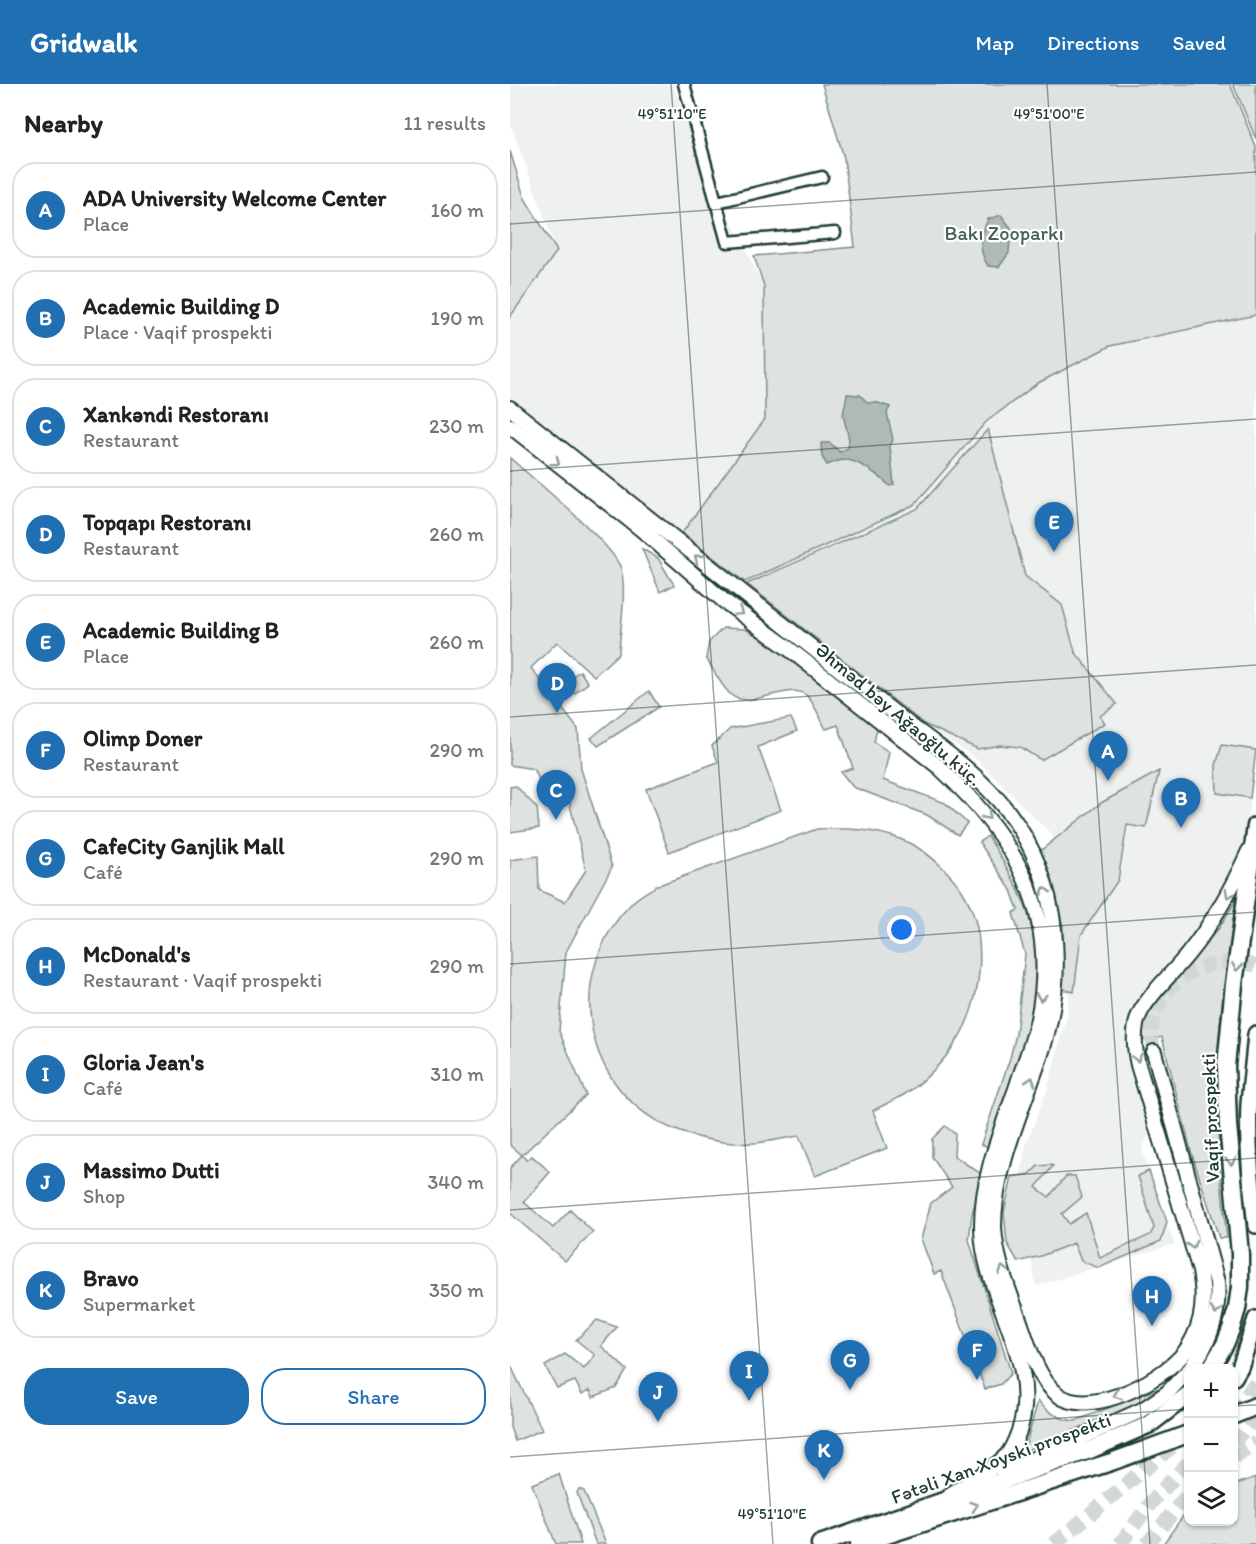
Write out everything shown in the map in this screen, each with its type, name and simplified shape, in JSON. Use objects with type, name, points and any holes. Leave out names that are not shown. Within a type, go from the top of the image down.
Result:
[{"type":"main road","name":"Vaqif prospekti","points":[[1213,1364],[1231,1329],[1240,1287],[1240,1254],[1228,1125],[1226,1066],[1234,984],[1255,833]]},
{"type":"main road","name":"Vaqif prospekti","points":[[1256,1034],[1249,1105],[1251,1180],[1256,1225]]},
{"type":"main road","points":[[1238,1368],[1256,1319]]},
{"type":"main road","name":"Fətəli Xan Xoyski prospekti","points":[[820,1544],[1060,1462],[1120,1438],[1150,1424],[1184,1398]]},
{"type":"main road","points":[[1238,1413],[1256,1406]]},
{"type":"main road","points":[[1238,1419],[1256,1414]]},
{"type":"main road","name":"Fətəli Xan Xoyski prospekti","points":[[859,1544],[1184,1436]]},
{"type":"street","points":[[684,84],[728,242],[836,233]]},
{"type":"street","points":[[717,202],[822,177]]},
{"type":"street","name":"Əhməd bəy Ağaoğlu küç.","points":[[510,408],[971,772],[1009,814],[1019,829],[1030,849],[1046,892],[1055,932],[1054,990],[1044,1045],[1002,1170],[994,1227],[1006,1283],[1022,1326],[1046,1381],[1056,1394],[1068,1401],[1099,1401],[1152,1380],[1174,1366],[1195,1337],[1203,1311],[1204,1298],[1200,1271],[1138,1065],[1135,1029],[1141,1011],[1187,956],[1219,912],[1255,833]]},
{"type":"street","name":"Əhməd bəy Ağaoğlu küç.","points":[[510,426],[640,529],[710,590],[788,648],[939,767],[982,810],[1003,838],[1033,899],[1042,934],[1043,950],[1038,1019],[992,1158],[984,1190],[982,1226],[988,1270],[1021,1364],[1025,1388],[1023,1420],[1006,1456],[932,1506]]},
{"type":"street","points":[[710,590],[722,576]]},
{"type":"street","points":[[1003,838],[1019,829]]},
{"type":"street","points":[[1154,1052],[1217,1282],[1218,1303],[1213,1328],[1203,1352],[1194,1364]]},
{"type":"street","points":[[932,1506],[1142,1410],[1167,1393],[1184,1376]]},
{"type":"shaded area","points":[[510,84],[673,84],[698,155],[764,286],[765,419],[682,533],[510,397],[510,317],[557,251],[510,123]]},
{"type":"shaded area","points":[[1001,215],[1011,228],[1009,253],[999,267],[988,266],[982,254],[982,237],[988,219]]},
{"type":"shaded area","points":[[1256,315],[1256,760],[1247,830],[1232,875],[1217,902],[1190,939],[1158,973],[1139,998],[1130,1017],[1126,1046],[1149,1134],[1142,1150],[1174,1244],[1036,1286],[1018,1186],[1025,1148],[1047,1090],[1067,1015],[1074,936],[1068,899],[1052,835],[975,758],[924,724],[745,582],[914,505],[986,422],[1038,383],[1110,346]]},
{"type":"shaded area","points":[[847,394],[860,395],[868,403],[875,402],[890,407],[887,413],[893,440],[890,446],[894,485],[890,486],[862,465],[852,461],[843,460],[827,465],[822,457],[821,443],[830,443],[840,452],[848,448],[849,439],[843,415]]},
{"type":"green space","name":"Bakı Zooparkı","points":[[822,84],[1230,84],[1256,147],[1256,315],[1110,346],[1038,383],[986,422],[914,505],[745,582],[682,533],[765,419],[764,286],[754,256],[855,247],[844,158]]},
{"type":"green space","points":[[1233,84],[1256,84],[1256,139]]},
{"type":"green space","points":[[510,151],[524,197],[557,251],[510,317]]},
{"type":"green space","points":[[988,429],[1025,576],[1062,605],[1075,652],[1117,704],[1100,716],[1105,723],[1041,760],[1020,747],[1000,745],[978,749],[924,724],[747,584],[917,509]]},
{"type":"green space","points":[[510,458],[589,528],[615,558],[623,578],[619,653],[594,676],[557,642],[531,668],[578,729],[581,769],[612,867],[566,952],[559,1031],[586,1095],[522,1155],[510,1145],[510,860],[538,856],[539,890],[565,902],[586,870],[569,801],[550,803],[534,769],[510,765]]},
{"type":"green space","points":[[642,549],[658,558],[674,585],[660,592]]},
{"type":"green space","points":[[723,628],[745,629],[791,655],[877,728],[874,742],[889,752],[883,780],[945,803],[967,823],[958,835],[927,815],[853,787],[841,772],[853,768],[838,725],[826,729],[807,696],[790,691],[747,700],[738,699],[730,694],[706,658],[709,642]]},
{"type":"green space","points":[[580,671],[588,683],[567,699],[558,686]]},
{"type":"green space","points":[[649,691],[659,707],[598,746],[591,738]]},
{"type":"green space","points":[[791,718],[797,731],[758,747],[781,810],[669,852],[646,789],[718,762],[712,746],[730,729]]},
{"type":"green space","points":[[1222,745],[1256,750],[1250,798],[1217,793],[1216,765]]},
{"type":"green space","points":[[1159,771],[1146,828],[1127,825],[1118,880],[1081,935],[1074,992],[1062,989],[1063,926],[1040,851],[1101,803]]},
{"type":"green space","points":[[516,786],[537,808],[539,828],[510,832],[510,787]]},
{"type":"green space","points":[[817,829],[855,829],[892,836],[915,846],[934,860],[957,883],[970,906],[976,925],[980,966],[972,1007],[965,1025],[940,1064],[905,1094],[873,1111],[887,1148],[815,1176],[799,1136],[754,1143],[715,1141],[678,1131],[645,1113],[620,1089],[602,1061],[592,1029],[590,995],[596,962],[610,930],[639,897],[656,886]]},
{"type":"green space","points":[[988,836],[1006,865],[1029,917],[1035,946],[1036,975],[1027,1034],[991,1148],[981,1144],[1016,1034],[1025,954],[1013,913],[1018,910],[1011,890],[979,842]]},
{"type":"green space","points":[[1238,897],[1219,1036],[1218,1125],[1227,1238],[1219,1238],[1191,1151],[1162,1037],[1140,1041],[1142,1024],[1149,1009],[1219,928]]},
{"type":"green space","points":[[945,1126],[955,1134],[954,1156],[983,1175],[972,1214],[969,1240],[1011,1373],[1001,1384],[985,1389],[941,1271],[934,1274],[921,1239],[931,1203],[952,1187],[932,1157],[932,1139]]},
{"type":"green space","points":[[522,1155],[526,1160],[532,1156],[550,1172],[524,1202],[553,1228],[570,1210],[593,1232],[565,1261],[510,1213],[510,1168]]},
{"type":"green space","points":[[1038,1166],[1053,1166],[1036,1187],[1049,1197],[1066,1176],[1075,1176],[1082,1197],[1062,1214],[1069,1224],[1086,1213],[1100,1258],[1150,1235],[1154,1228],[1138,1176],[1149,1171],[1167,1222],[1161,1241],[1099,1268],[1081,1261],[1074,1243],[1018,1262],[1007,1243],[1004,1212],[1012,1177],[1030,1174]]},
{"type":"green space","points":[[597,1320],[617,1327],[601,1346],[627,1370],[616,1388],[593,1397],[590,1390],[582,1394],[575,1381],[557,1388],[545,1366],[565,1354],[584,1369],[595,1355],[576,1340]]},
{"type":"green space","points":[[510,1364],[542,1430],[515,1441],[510,1427]]},
{"type":"green space","points":[[1162,1387],[1139,1403],[1024,1451],[1038,1401],[1055,1415],[1075,1421]]},
{"type":"green space","points":[[559,1474],[581,1544],[556,1544],[532,1484]]},
{"type":"green space","points":[[1256,1477],[1256,1544],[1163,1544],[1184,1515],[1184,1526],[1238,1526],[1238,1484]]},
{"type":"green space","points":[[579,1489],[584,1491],[606,1544],[596,1544],[577,1493]]},
{"type":"tunnel","points":[[1154,1052],[1152,1028],[1157,1011],[1165,996],[1176,983],[1190,973],[1222,963],[1256,966]]},
{"type":"tunnel","points":[[1238,1408],[1256,1382]]},
{"type":"tunnel","points":[[1238,1438],[1256,1416]]},
{"type":"tunnel","points":[[1054,1544],[1182,1438]]},
{"type":"tunnel","points":[[1238,1454],[1256,1442]]},
{"type":"tunnel","points":[[1120,1544],[1153,1500],[1184,1467]]},
{"type":"tunnel","points":[[1147,1544],[1184,1499]]},
{"type":"place","name":"Academic Building B","points":[[1054,552]]},
{"type":"place","name":"Topqapı Restoranı","points":[[557,713]]},
{"type":"place","name":"ADA University Welcome Center","points":[[1108,781]]},
{"type":"place","name":"Xankəndi Restoranı","points":[[556,820]]},
{"type":"place","name":"Academic Building D","points":[[1181,828]]},
{"type":"place","name":"McDonald's","points":[[1152,1326]]},
{"type":"place","name":"Olimp Doner","points":[[977,1380]]},
{"type":"place","name":"CafeCity Ganjlik Mall","points":[[850,1390]]},
{"type":"place","name":"Gloria Jean's","points":[[749,1401]]},
{"type":"place","name":"Massimo Dutti","points":[[658,1422]]},
{"type":"place","name":"Bravo","points":[[824,1480]]}]
